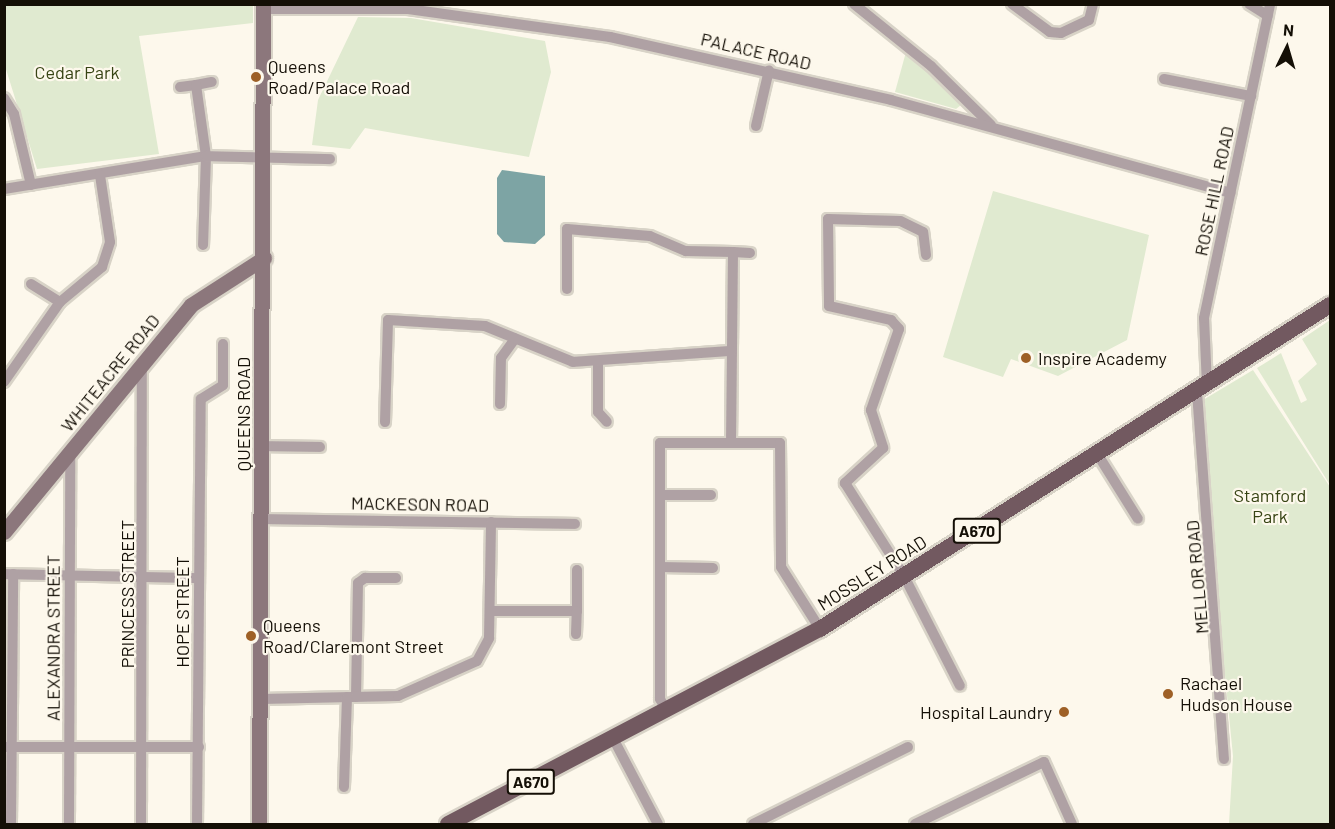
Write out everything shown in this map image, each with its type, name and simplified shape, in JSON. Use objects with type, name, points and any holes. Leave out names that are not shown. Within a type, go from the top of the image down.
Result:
[{"type":"main road","name":"QUEENS ROAD","points":[[259,825],[264,519],[261,446],[265,154],[263,7]]},
{"type":"main road","name":"WHITEACRE ROAD","points":[[4,532],[191,305],[264,258]]},
{"type":"main road","name":"MOSSLEY ROAD","points":[[448,825],[614,740],[820,629],[1202,389],[1330,305]]},
{"type":"street","points":[[854,4],[931,66],[993,126]]},
{"type":"street","points":[[1012,4],[1050,32],[1061,33],[1089,20],[1093,4]]},
{"type":"street","points":[[1249,4],[1269,10]]},
{"type":"street","name":"PALACE ROAD","points":[[263,7],[408,7],[507,19],[769,70],[993,126],[1231,194]]},
{"type":"street","name":"ROSE HILL ROAD","points":[[1202,389],[1204,318],[1269,10]]},
{"type":"street","points":[[756,126],[769,70]]},
{"type":"street","points":[[1164,79],[1251,96]]},
{"type":"street","points":[[180,87],[212,82]]},
{"type":"street","points":[[196,85],[206,156],[203,245]]},
{"type":"street","points":[[4,98],[14,114],[31,185]]},
{"type":"street","points":[[4,189],[206,156],[265,154],[330,159]]},
{"type":"street","points":[[4,382],[60,302],[106,259],[110,242],[100,175]]},
{"type":"street","points":[[926,255],[922,232],[900,221],[828,219],[829,306],[898,324],[871,410],[882,448],[845,483],[904,576],[960,686]]},
{"type":"street","points":[[567,289],[567,230],[650,236],[686,251],[750,253]]},
{"type":"street","points":[[732,442],[733,252]]},
{"type":"street","points":[[31,284],[60,302]]},
{"type":"street","points":[[385,422],[388,320],[465,322],[573,362],[598,363],[732,351]]},
{"type":"street","points":[[500,404],[501,358],[515,339]]},
{"type":"street","name":"HOPE STREET","points":[[197,825],[201,399],[223,385],[223,344]]},
{"type":"street","points":[[598,363],[598,412],[607,422]]},
{"type":"street","name":"PRINCESS STREET","points":[[141,825],[145,576],[142,364]]},
{"type":"street","name":"MELLOR ROAD","points":[[1202,389],[1224,759]]},
{"type":"street","points":[[667,712],[660,699],[660,443],[780,443],[781,567],[820,629]]},
{"type":"street","points":[[261,446],[320,447]]},
{"type":"street","name":"ALEXANDRA STREET","points":[[69,825],[70,452]]},
{"type":"street","points":[[1098,455],[1138,519]]},
{"type":"street","points":[[661,495],[711,495]]},
{"type":"street","name":"MACKESON ROAD","points":[[264,519],[575,524]]},
{"type":"street","points":[[261,699],[398,696],[477,661],[489,638],[492,611],[491,522]]},
{"type":"street","points":[[660,567],[713,568]]},
{"type":"street","points":[[576,634],[577,570]]},
{"type":"street","points":[[11,825],[8,747],[9,574],[198,578]]},
{"type":"street","points":[[344,787],[352,697],[358,583],[365,578],[396,578]]},
{"type":"street","points":[[492,611],[577,611]]},
{"type":"street","points":[[614,740],[657,825]]},
{"type":"street","points":[[8,747],[199,747]]},
{"type":"street","points":[[753,825],[908,747]]},
{"type":"street","points":[[915,825],[1044,762],[1072,825]]},
{"type":"green space","name":"Cedar Park","points":[[253,5],[253,23],[139,36],[159,154],[37,169],[5,66],[5,6]]},
{"type":"green space","points":[[358,17],[411,18],[545,41],[551,72],[529,157],[365,128],[350,149],[312,145],[318,100]]},
{"type":"green space","points":[[906,52],[961,105],[956,109],[895,92]]},
{"type":"green space","points":[[993,191],[1149,235],[1127,340],[1058,376],[1011,359],[1003,377],[943,357]]},
{"type":"green space","points":[[1330,320],[1330,485],[1257,368],[1281,353],[1301,403],[1307,400],[1298,381],[1317,364],[1302,339]]},
{"type":"green space","name":"Stamford Park","points":[[1253,370],[1330,487],[1330,824],[1229,824],[1233,756],[1198,403]]},
{"type":"water","points":[[502,170],[545,176],[545,235],[535,244],[504,242],[497,234],[497,178]]},
{"type":"place","name":"Queens Road/Palace Road","points":[[256,77]]},
{"type":"place","name":"Inspire Academy","points":[[1026,358]]},
{"type":"place","name":"Queens Road/Claremont Street","points":[[251,636]]},
{"type":"place","name":"Rachael Hudson House","points":[[1168,694]]},
{"type":"place","name":"Hospital Laundry","points":[[1064,712]]}]
